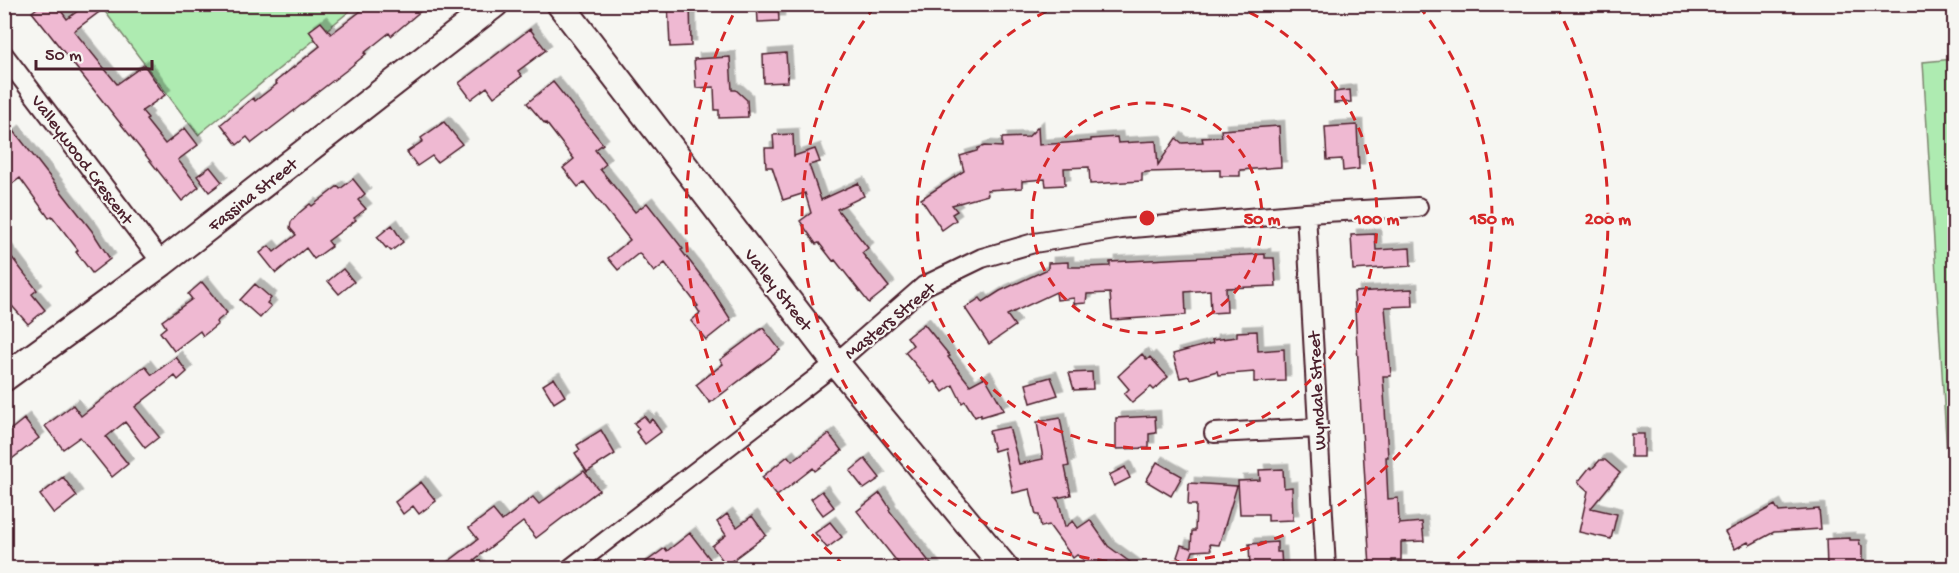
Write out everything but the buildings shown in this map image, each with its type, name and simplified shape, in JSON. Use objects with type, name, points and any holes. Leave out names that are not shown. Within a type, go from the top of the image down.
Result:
[{"type":"main road","name":"Fassina Street","points":[[4,378],[162,263],[495,4]]},
{"type":"main road","name":"Valley Street","points":[[560,4],[836,363],[1005,568]]},
{"type":"street","name":"Valleywood Crescent","points":[[4,55],[162,263]]},
{"type":"street","name":"Masters Street","points":[[571,568],[836,363],[924,286],[982,258],[1034,243],[1121,229],[1306,213],[1418,207]]},
{"type":"street","name":"Wyndale Street","points":[[1306,213],[1326,568]]},
{"type":"street","points":[[1214,433],[1318,429]]},
{"type":"green space","points":[[100,5],[357,5],[198,135]]},
{"type":"green space","points":[[1954,59],[1954,568],[1923,62]]}]
